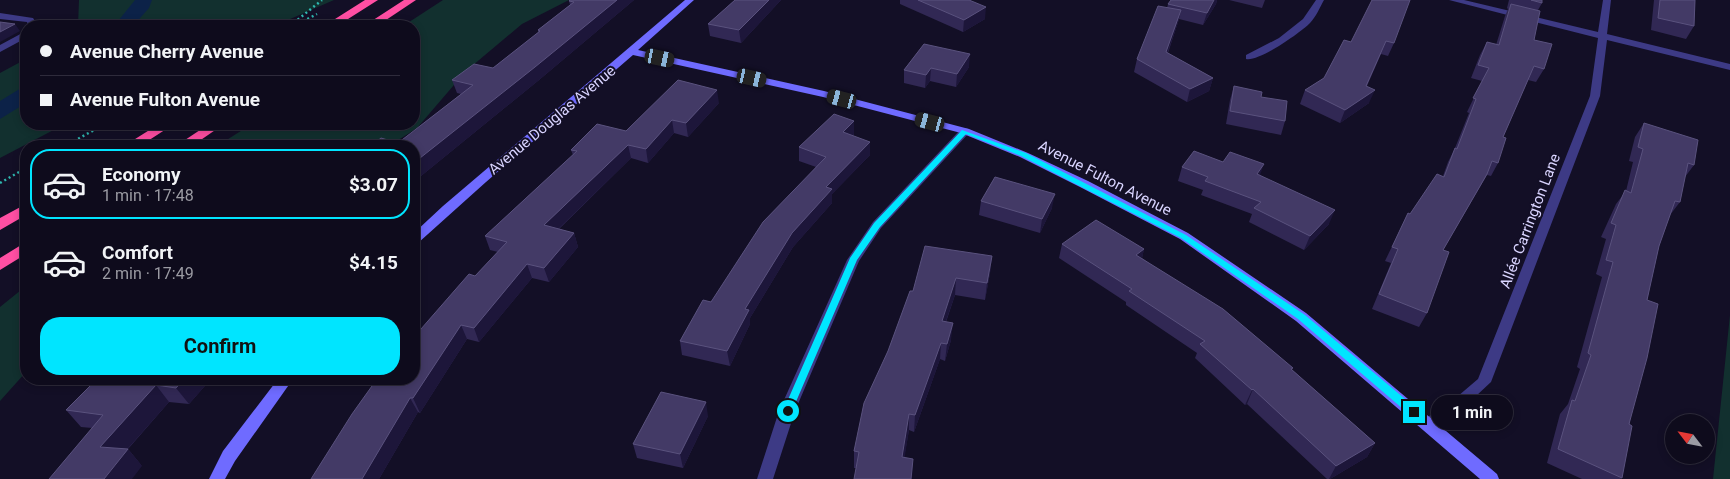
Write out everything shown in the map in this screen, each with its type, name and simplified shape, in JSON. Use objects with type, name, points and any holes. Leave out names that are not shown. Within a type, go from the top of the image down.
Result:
[{"type":"highway","points":[[340,20],[373,0]]},
{"type":"highway","points":[[379,20],[411,0]]},
{"type":"highway","points":[[141,140],[158,130]]},
{"type":"highway","points":[[193,140],[208,130]]},
{"type":"highway","points":[[0,225],[20,213]]},
{"type":"highway","points":[[0,265],[20,251]]},
{"type":"street","name":"Avenue Douglas Avenue","points":[[420,234],[456,200],[633,52],[690,0]]},
{"type":"street","points":[[1249,57],[1282,40],[1307,21],[1320,0]]},
{"type":"street","points":[[1453,0],[1730,67]]},
{"type":"street","name":"Allée Carrington Lane","points":[[1428,424],[1456,406],[1484,382],[1595,96],[1607,0]]},
{"type":"street","points":[[0,16],[30,20]]},
{"type":"street","points":[[0,49],[20,37]]},
{"type":"street","name":"Avenue Fulton Avenue","points":[[633,52],[824,94],[965,131],[1024,154],[1184,236],[1301,317],[1491,479]]},
{"type":"street","points":[[764,479],[788,411],[853,260],[877,225],[965,131]]},
{"type":"street","points":[[217,479],[230,456],[282,385]]},
{"type":"path","points":[[297,20],[322,0]]},
{"type":"path","points":[[76,140],[94,130]]},
{"type":"path","points":[[0,183],[20,171]]},
{"type":"green space","points":[[79,0],[334,0],[288,20],[78,20]]},
{"type":"green space","points":[[443,0],[569,0],[522,24],[466,71],[420,125],[420,20],[412,20]]},
{"type":"green space","points":[[20,62],[20,130],[54,130],[34,140],[20,140],[20,148],[0,158],[0,73]]},
{"type":"green space","points":[[242,130],[414,130],[398,140],[227,140]]},
{"type":"green space","points":[[20,291],[20,379],[0,401],[0,307]]},
{"type":"green space","points":[[1730,315],[1730,479],[1713,479]]},
{"type":"water","points":[[135,0],[152,0],[149,8],[138,20],[119,20]]},
{"type":"water","points":[[20,89],[20,107],[0,119],[0,101]]},
{"type":"building","points":[[617,0],[420,158],[420,140],[402,140],[415,130],[420,130],[420,126],[473,85],[452,80],[474,64],[493,68],[574,2],[569,1]]},
{"type":"building","points":[[735,0],[769,0],[739,30],[708,24]]},
{"type":"building","points":[[918,0],[969,0],[986,7],[964,20]]},
{"type":"building","points":[[1171,0],[1214,0],[1207,13],[1168,4]]},
{"type":"building","points":[[1372,0],[1410,0],[1394,43],[1386,41],[1366,86],[1375,90],[1345,110],[1305,90],[1324,78],[1344,40],[1351,42]]},
{"type":"building","points":[[1531,0],[1542,0],[1542,3]]},
{"type":"building","points":[[1660,0],[1695,0],[1694,26],[1658,18]]},
{"type":"building","points":[[1511,4],[1540,11],[1534,40],[1552,44],[1544,69],[1534,66],[1503,137],[1506,138],[1498,163],[1492,161],[1487,174],[1443,250],[1449,252],[1427,313],[1379,294],[1398,249],[1392,247],[1408,213],[1410,214],[1437,174],[1444,177],[1455,148],[1457,149],[1476,99],[1473,98],[1489,68],[1478,65],[1487,42],[1499,45]]},
{"type":"building","points":[[1158,6],[1181,10],[1166,52],[1213,78],[1190,89],[1137,59]]},
{"type":"building","points":[[0,22],[15,24],[0,32]]},
{"type":"building","points":[[924,44],[970,54],[957,74],[931,68],[926,75],[904,70]]},
{"type":"building","points":[[678,80],[717,90],[686,123],[672,120],[646,149],[628,145],[544,225],[574,233],[544,268],[527,264],[474,328],[461,325],[413,398],[410,398],[362,479],[311,479],[373,385],[420,385],[420,330],[469,274],[475,276],[507,242],[485,236],[577,151],[571,150],[597,124],[626,131]]},
{"type":"building","points":[[1234,86],[1262,92],[1261,97],[1287,101],[1285,121],[1230,111]]},
{"type":"building","points":[[834,114],[854,121],[843,132],[870,142],[826,187],[832,189],[792,233],[745,309],[749,310],[727,351],[680,341],[703,300],[711,302],[763,222],[826,157],[799,147]]},
{"type":"building","points":[[1644,123],[1698,140],[1694,165],[1688,163],[1680,202],[1675,201],[1659,246],[1647,300],[1658,304],[1647,358],[1629,424],[1632,426],[1622,478],[1558,449],[1572,400],[1575,401],[1591,355],[1588,353],[1613,262],[1606,260],[1616,225],[1611,223],[1625,190],[1631,193],[1643,149],[1638,147]]},
{"type":"building","points":[[1194,151],[1223,162],[1230,152],[1264,164],[1257,174],[1335,210],[1310,236],[1254,208],[1261,202],[1205,181],[1208,177],[1182,167]]},
{"type":"building","points":[[995,177],[1055,194],[1042,219],[981,201]]},
{"type":"building","points":[[1096,220],[1144,249],[1136,255],[1223,309],[1293,368],[1291,369],[1375,443],[1336,466],[1253,389],[1200,344],[1205,341],[1129,291],[1132,289],[1062,244]]},
{"type":"building","points":[[925,246],[992,256],[987,283],[956,278],[942,321],[953,323],[947,344],[941,343],[915,415],[909,414],[902,457],[913,459],[911,479],[854,479],[859,452],[854,451],[864,403],[888,351],[910,291],[913,291]]},
{"type":"building","points":[[91,385],[156,385],[100,447],[128,449],[104,479],[49,479],[103,415],[66,410]]},
{"type":"building","points":[[156,385],[179,385],[176,388]]},
{"type":"building","points":[[661,392],[706,402],[680,454],[633,444]]},
{"type":"route","points":[[788,411],[853,260],[877,225],[965,131],[1024,154],[1184,236],[1301,317],[1414,412]]}]
